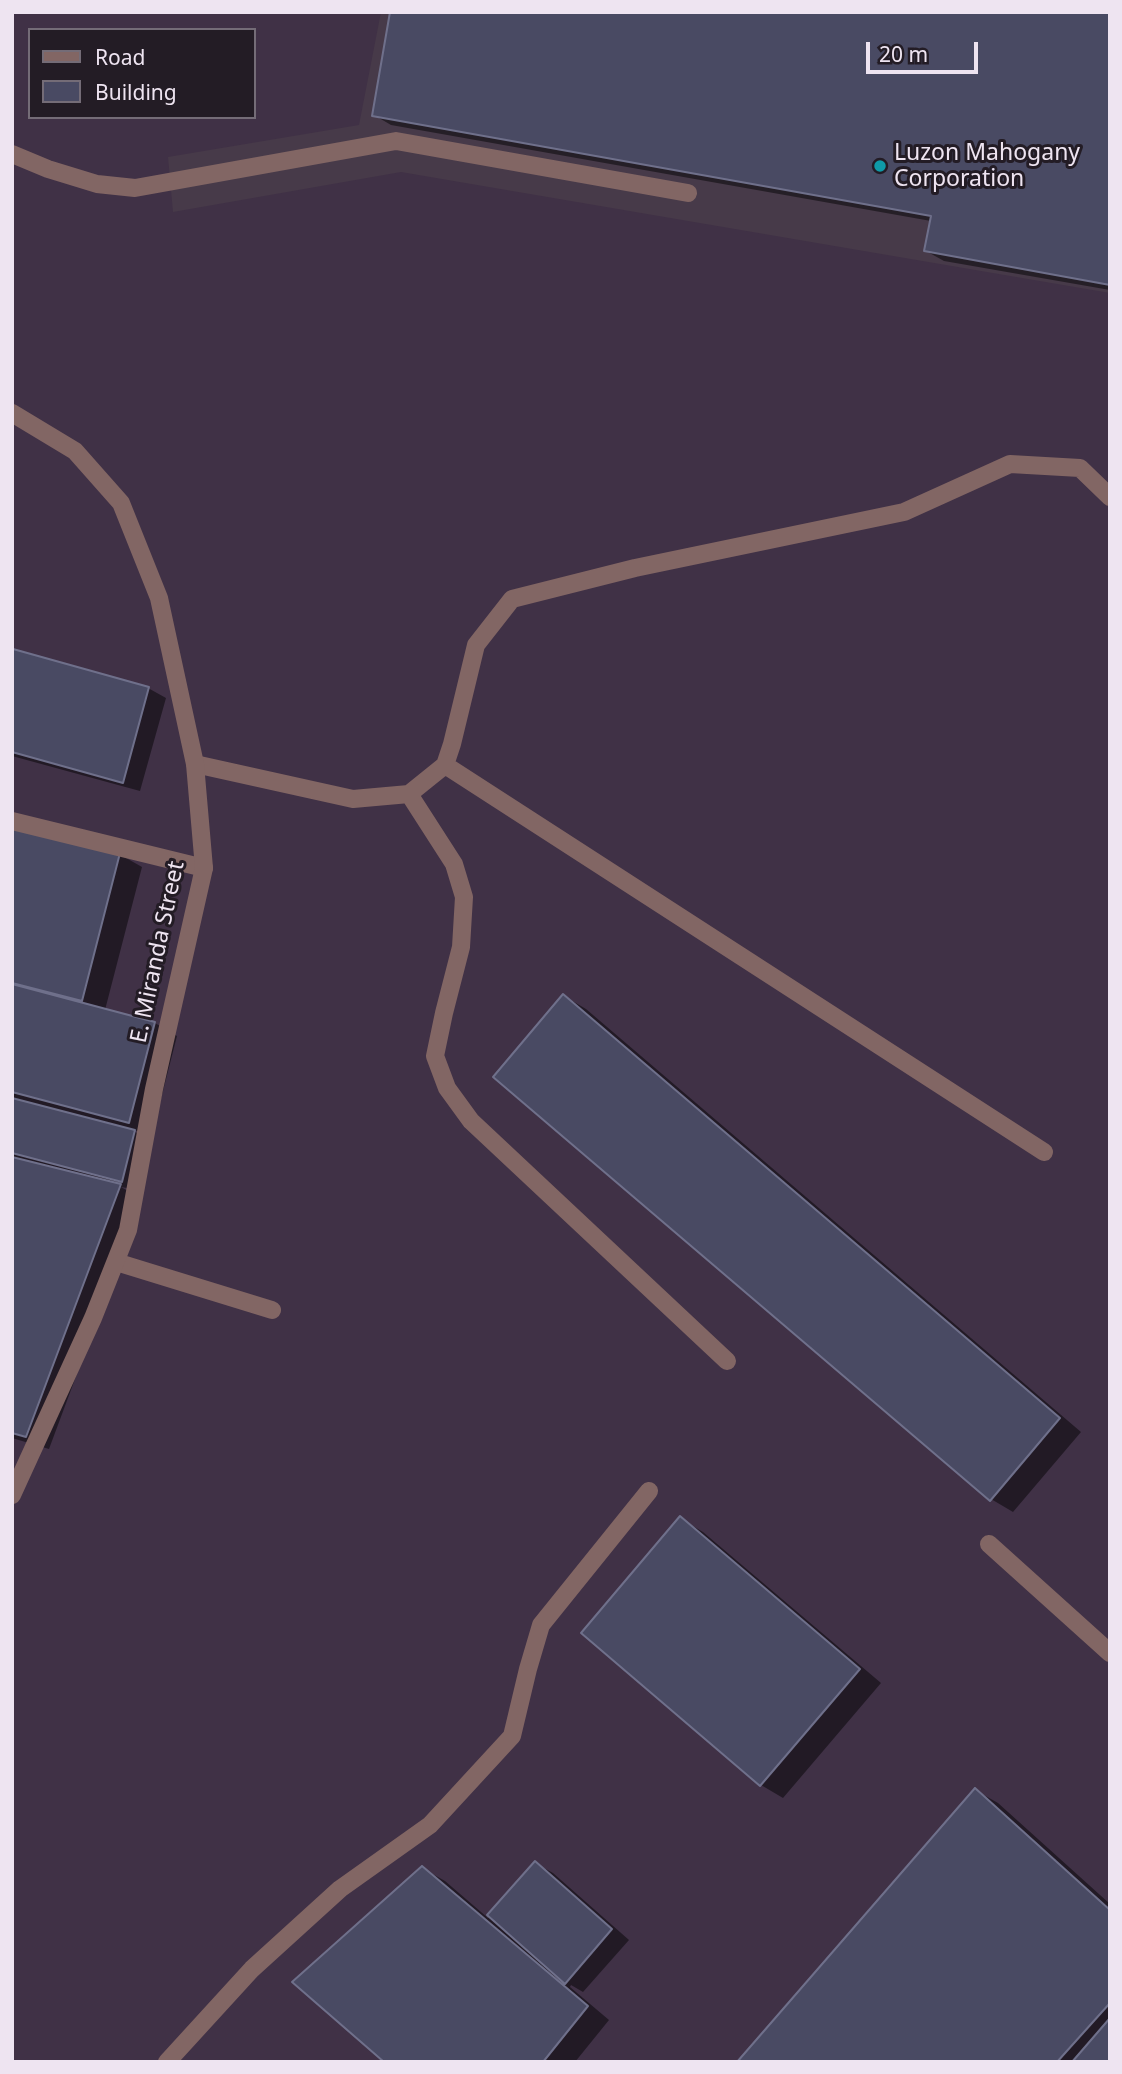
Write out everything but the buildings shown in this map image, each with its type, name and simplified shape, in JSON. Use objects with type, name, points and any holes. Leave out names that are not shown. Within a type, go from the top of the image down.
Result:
[{"type":"street","points":[[12,154],[48,169],[97,184],[135,188],[396,141],[688,193]]},
{"type":"street","name":"E. Miranda Street","points":[[12,413],[75,451],[121,503],[159,598],[195,764],[204,868],[153,1089],[128,1230],[93,1318],[12,1495]]},
{"type":"street","points":[[195,764],[353,799],[408,794],[446,765],[475,645],[512,599],[635,568],[904,512],[1010,464],[1080,468],[1110,497]]},
{"type":"street","points":[[446,765],[1044,1152]]},
{"type":"street","points":[[408,794],[454,864],[464,897],[461,947],[443,1013],[435,1056],[447,1088],[471,1121],[727,1361]]},
{"type":"street","points":[[12,821],[204,868]]},
{"type":"street","points":[[116,1262],[272,1310]]},
{"type":"street","points":[[167,2062],[252,1969],[340,1889],[430,1825],[512,1735],[541,1625],[649,1491]]},
{"type":"street","points":[[989,1544],[1110,1653]]},
{"type":"shaded area","name":"Luzon Mahogany Corporation","points":[[381,12],[1110,12],[1110,293],[401,172],[173,212],[168,157],[359,125]]},
{"type":"place","name":"Luzon Mahogany Corporation","points":[[880,166]]}]
